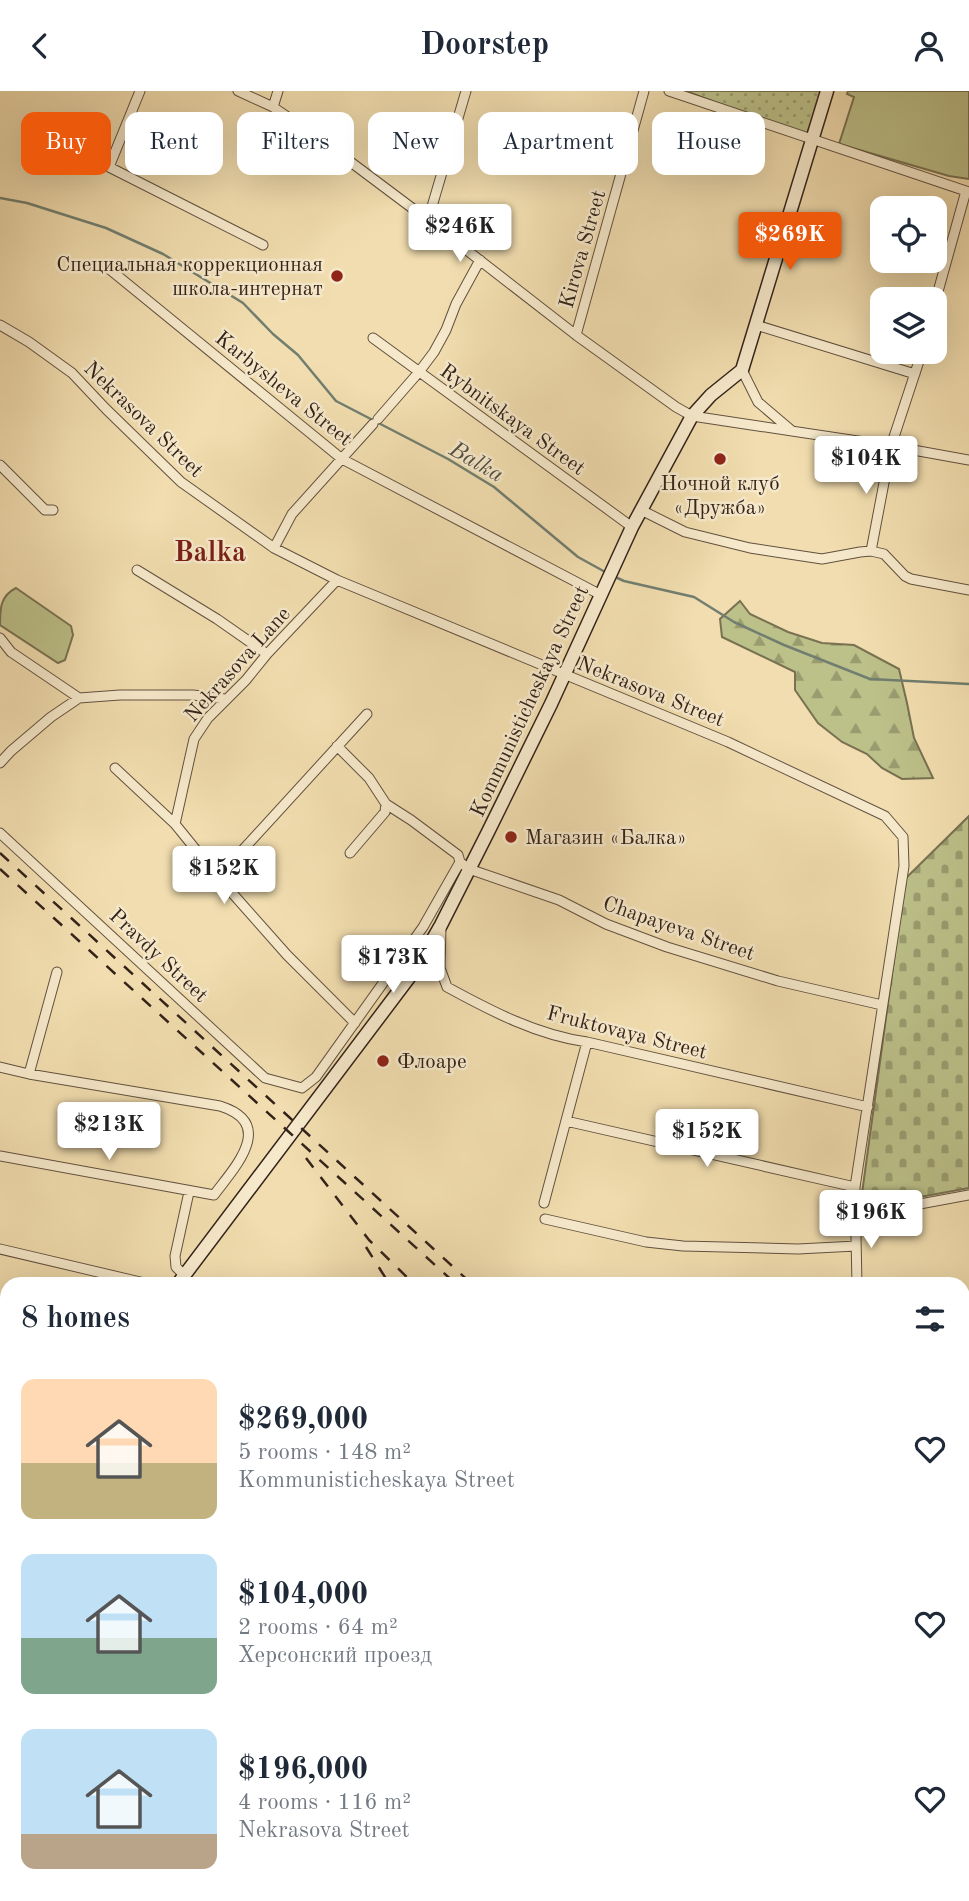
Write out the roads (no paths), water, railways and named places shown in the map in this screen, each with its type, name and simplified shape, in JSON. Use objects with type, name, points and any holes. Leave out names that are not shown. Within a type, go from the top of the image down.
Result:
[{"type":"main road","points":[[742,370],[827,91]]},
{"type":"main road","name":"Kommunisticheskaya Street","points":[[182,1277],[417,967],[441,925],[464,865],[551,704],[632,527],[692,416],[711,395],[742,370]]},
{"type":"street","points":[[111,162],[140,91]]},
{"type":"street","points":[[238,91],[273,107],[320,139],[576,335],[692,416],[969,460]]},
{"type":"street","points":[[273,107],[278,91]]},
{"type":"street","points":[[428,220],[466,91]]},
{"type":"street","name":"Kirova Street","points":[[576,335],[644,91]]},
{"type":"street","points":[[668,91],[967,191],[939,287]]},
{"type":"street","points":[[111,168],[262,245]]},
{"type":"street","points":[[274,548],[292,515],[434,352],[480,260]]},
{"type":"street","name":"Karbysheva Street","points":[[108,268],[342,459],[601,595]]},
{"type":"street","name":"Nekrasova Street","points":[[0,325],[72,373],[181,482],[274,548],[337,580],[727,742],[885,816],[903,837],[904,866],[855,1187],[857,1277]]},
{"type":"street","points":[[756,325],[915,374]]},
{"type":"street","name":"Rybnitskaya Street","points":[[373,338],[632,527]]},
{"type":"street","points":[[871,551],[891,446],[918,364]]},
{"type":"street","points":[[742,370],[758,402],[793,432]]},
{"type":"street","points":[[0,465],[45,510],[53,510]]},
{"type":"street","points":[[641,510],[685,532],[750,548],[822,559],[871,551],[889,558],[911,579],[969,590]]},
{"type":"street","points":[[137,570],[217,619],[267,654]]},
{"type":"street","name":"Nekrasova Lane","points":[[175,824],[194,739],[225,699],[246,680],[337,580]]},
{"type":"street","points":[[0,638],[11,652],[79,698]]},
{"type":"street","points":[[0,763],[51,717],[79,698],[182,695],[225,699]]},
{"type":"street","points":[[218,877],[367,714]]},
{"type":"street","points":[[115,768],[175,824],[287,955],[355,1023],[464,865],[458,855],[386,804],[369,778],[337,746]]},
{"type":"street","points":[[351,853],[385,812],[386,804]]},
{"type":"street","name":"Pravdy Street","points":[[0,833],[265,1077],[302,1088],[316,1077],[355,1023]]},
{"type":"street","name":"Chapayeva Street","points":[[464,865],[559,900],[606,924],[667,947],[778,981],[882,1005]]},
{"type":"street","name":"Fruktovaya Street","points":[[441,925],[440,968],[447,987],[500,1016],[570,1039],[868,1107]]},
{"type":"street","points":[[29,1073],[57,972]]},
{"type":"street","points":[[544,1203],[587,1042]]},
{"type":"street","points":[[0,1067],[220,1107],[240,1116],[249,1136],[244,1154],[214,1195],[0,1156]]},
{"type":"street","points":[[566,1121],[855,1187]]},
{"type":"street","points":[[179,1277],[175,1256],[188,1192]]},
{"type":"street","points":[[855,1216],[969,1195]]},
{"type":"street","points":[[545,1219],[646,1242],[798,1249],[856,1246]]},
{"type":"street","points":[[0,1249],[119,1277]]},
{"type":"waterway","name":"Balka","points":[[0,198],[27,203],[106,228],[163,254],[243,303],[298,355],[336,401],[448,459],[494,487],[578,557],[607,573]]},
{"type":"waterway","name":"Balka","points":[[613,576],[694,597],[734,622],[870,679],[969,684]]},
{"type":"railway","points":[[0,853],[464,1277]]},
{"type":"railway","points":[[0,869],[448,1277]]},
{"type":"railway","points":[[306,1158],[369,1240],[407,1277]]},
{"type":"railway","points":[[366,1247],[385,1277]]},
{"type":"place","name":"Специальная коррекционная школа-интернат","points":[[337,276]]},
{"type":"place","name":"Ночной клуб «Дружба»","points":[[720,459]]},
{"type":"place","name":"Магазин «Балка»","points":[[511,837]]},
{"type":"place","name":"Флоаре","points":[[383,1061]]},
{"type":"district","name":"Balka","points":[[210,551]]}]
